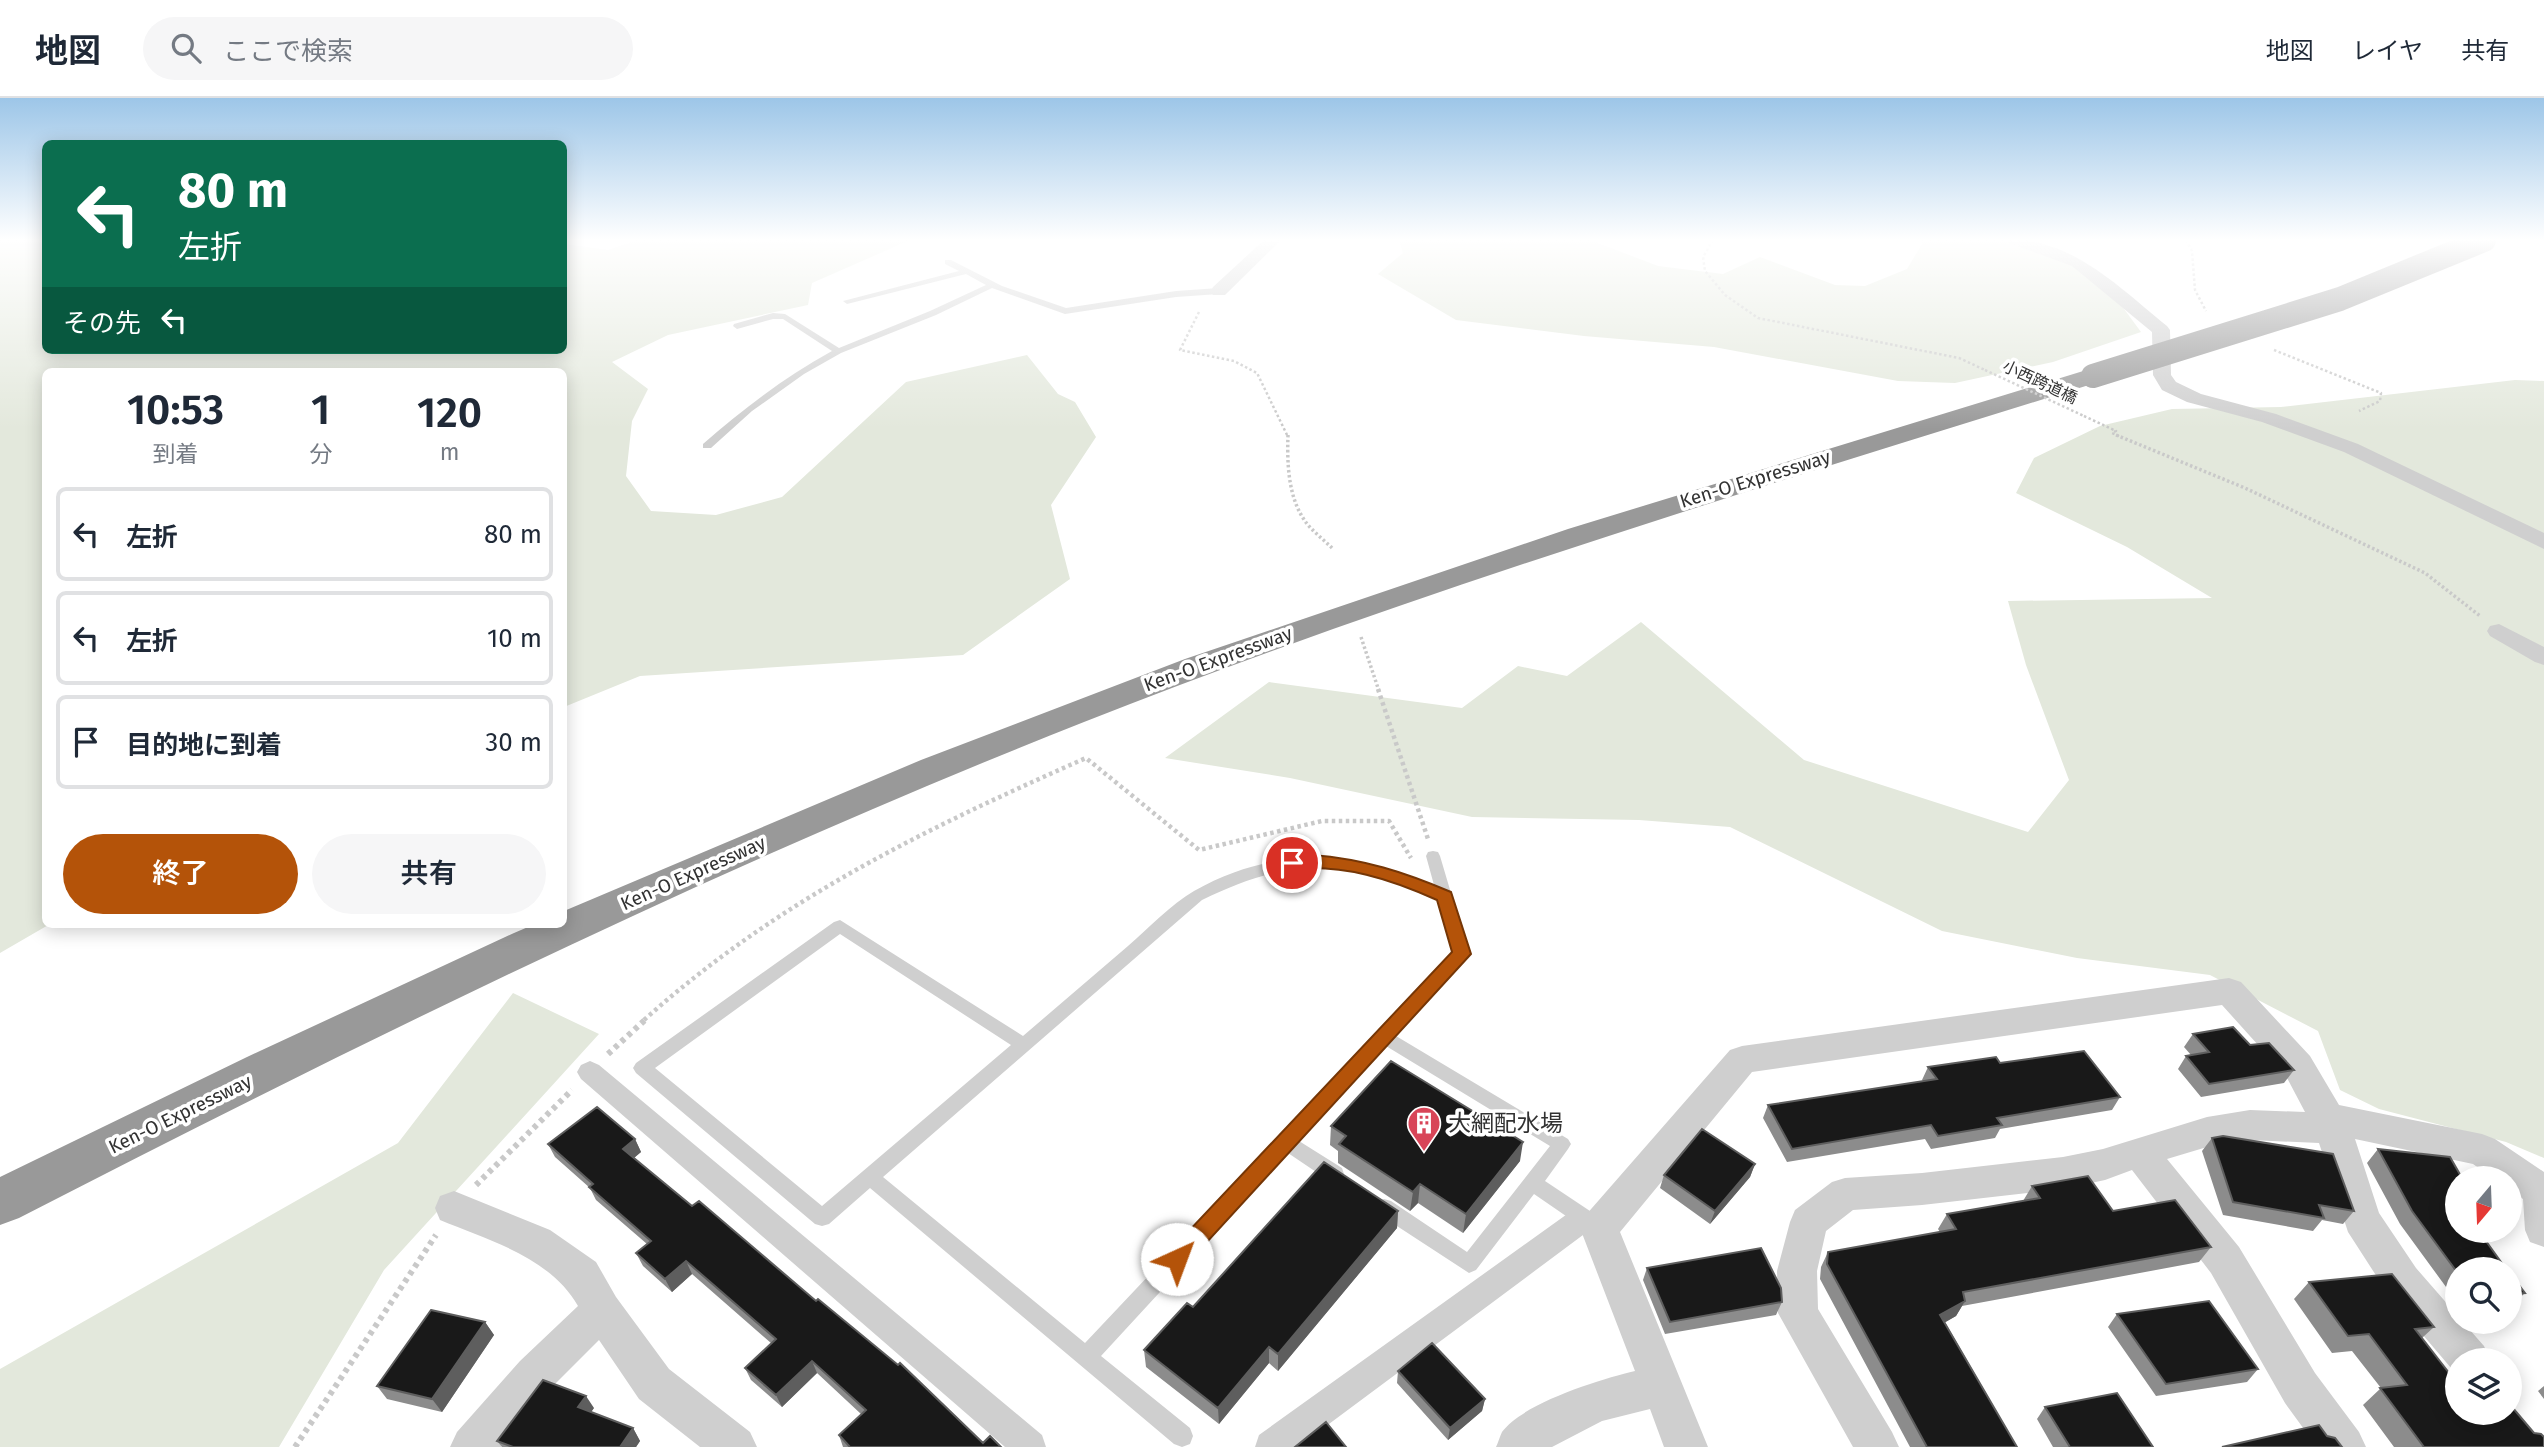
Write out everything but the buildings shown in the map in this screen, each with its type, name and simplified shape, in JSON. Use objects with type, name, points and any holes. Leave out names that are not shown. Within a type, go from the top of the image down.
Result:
[{"type":"highway","name":"Ken-O Expressway","points":[[0,1202],[328,1041],[615,907],[846,805],[1070,714],[1332,617],[1616,522],[2323,303]]},
{"type":"street","points":[[2127,303],[2161,330],[2162,375],[2169,386],[2194,397],[2269,418],[2351,448],[2544,542]]},
{"type":"street","points":[[2499,631],[2544,657]]},
{"type":"street","points":[[1599,1228],[1742,1060],[2229,991],[2298,1066],[2330,1123],[2362,1220],[2402,1281],[2459,1348]]},
{"type":"street","points":[[590,1072],[1030,1447]]},
{"type":"street","points":[[1877,1447],[1798,1313],[1797,1271],[1809,1222],[1844,1194],[1922,1189],[2063,1173],[2105,1164],[2139,1151],[2207,1132],[2250,1125],[2330,1123],[2482,1150],[2542,1192],[2544,1230]]},
{"type":"street","points":[[2139,1151],[2225,1259],[2300,1388],[2344,1447]]},
{"type":"street","points":[[454,1208],[536,1242],[582,1275],[602,1310],[654,1384],[736,1447]]},
{"type":"street","points":[[1271,1447],[1580,1221],[1599,1228],[1686,1447]]},
{"type":"street","points":[[472,1447],[535,1374],[602,1310]]},
{"type":"street","points":[[1518,1447],[1539,1430],[1596,1401],[1662,1386]]},
{"type":"lane","points":[[707,446],[749,409],[801,372],[838,351],[954,303]]},
{"type":"lane","points":[[1042,303],[1065,311],[1118,303]]},
{"type":"lane","points":[[737,326],[773,316],[785,317],[838,351]]},
{"type":"lane","points":[[1086,1357],[1461,954],[1433,856]]},
{"type":"lane","points":[[1024,1045],[840,926],[642,1068],[822,1218],[1198,896],[1231,878],[1270,865],[1323,862],[1354,864],[1404,879],[1445,896]]},
{"type":"lane","points":[[1286,1142],[1469,1264],[1562,1144],[1384,1037]]},
{"type":"lane","points":[[870,1177],[1182,1436]]},
{"type":"lane","points":[[1533,1183],[1599,1228]]},
{"type":"path","points":[[1208,303],[1199,313],[1180,350],[1234,360],[1257,373],[1288,435],[1287,462],[1292,489],[1304,520],[1332,548]]},
{"type":"path","name":"小西跨道橋","points":[[1736,303],[1745,312],[1758,318],[1959,358],[2116,431],[2112,433],[2245,488],[2426,573],[2499,631]]},
{"type":"path","points":[[295,1447],[454,1208],[652,1013],[725,953],[817,890],[964,812],[1086,758],[1199,850],[1322,821],[1389,821],[1409,858],[1433,856],[1361,637]]},
{"type":"shaded area","points":[[0,303],[42,303],[42,354],[567,354],[567,303],[808,303],[668,335],[612,362],[648,389],[632,421],[626,476],[651,511],[716,515],[782,497],[906,382],[1027,355],[1058,394],[1075,402],[1096,437],[1051,505],[1070,579],[963,655],[640,676],[567,706],[567,368],[42,368],[43,928],[0,953]]},
{"type":"shaded area","points":[[1427,303],[2120,303],[2141,332],[2053,362],[1955,383],[1898,381],[1714,347],[1584,336],[1456,320]]},
{"type":"shaded area","points":[[2515,380],[2544,381],[2544,1158],[2506,1142],[2379,1109],[2340,1090],[2318,1031],[2210,975],[2077,958],[1942,931],[1730,827],[1639,820],[1472,817],[1290,778],[1165,758],[1269,682],[1462,708],[1518,666],[1567,676],[1641,622],[1804,760],[2028,832],[2069,780],[2026,665],[2008,601],[2212,598],[2127,547],[2016,493],[2034,458],[2100,426],[2172,409],[2281,407]]},
{"type":"shaded area","points":[[513,993],[599,1034],[384,1270],[279,1447],[0,1447],[0,1369],[398,1143]]},
{"type":"place","name":"大網配水場","points":[[1424,1153]]},
{"type":"route","points":[[1177,1259],[1461,954],[1445,896],[1404,879],[1354,864],[1312,861],[1292,863]]}]
